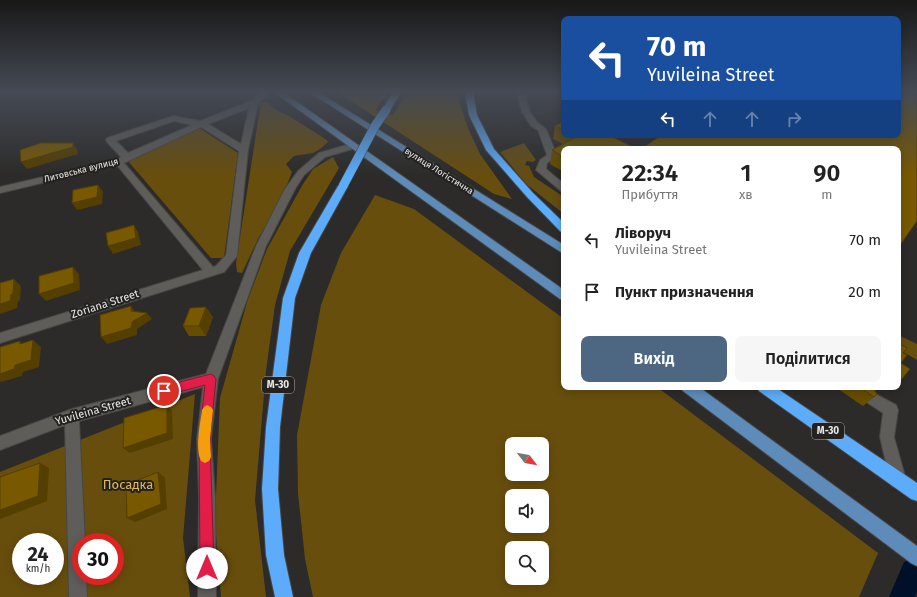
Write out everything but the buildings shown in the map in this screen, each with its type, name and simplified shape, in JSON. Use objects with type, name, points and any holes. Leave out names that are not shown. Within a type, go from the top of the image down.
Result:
[{"type":"highway","name":"М-30","points":[[284,597],[275,555],[270,489],[273,427],[288,298],[306,253],[379,120]]},
{"type":"highway","points":[[476,120],[490,150],[530,195],[561,226]]},
{"type":"highway","name":"М-30","points":[[768,390],[917,493]]},
{"type":"main road","points":[[317,120],[561,294]]},
{"type":"main road","name":"вулиця Логістична","points":[[357,120],[561,248]]},
{"type":"main road","points":[[692,390],[917,557]]},
{"type":"street","points":[[168,120],[110,140],[210,271]]},
{"type":"street","points":[[182,120],[201,124],[244,150]]},
{"type":"street","name":"Литовська вулиця","points":[[0,190],[123,159],[211,120]]},
{"type":"street","name":"Zoriana Street","points":[[0,338],[220,269],[231,256],[244,150],[250,120]]},
{"type":"street","points":[[531,120],[534,124],[542,129],[552,156],[543,162],[541,170],[561,187]]},
{"type":"street","points":[[207,597],[207,496],[204,439],[211,379],[261,246],[290,189],[301,173],[322,155],[353,146]]},
{"type":"street","name":"Yuvileina Street","points":[[0,443],[72,416],[211,379]]},
{"type":"street","points":[[870,397],[891,410],[887,436],[895,478]]},
{"type":"street","points":[[72,416],[78,597]]},
{"type":"green space","points":[[258,120],[295,120],[328,142],[313,153],[294,156],[286,164],[292,172],[282,198],[258,239],[242,273],[237,272],[236,263]]},
{"type":"green space","points":[[380,120],[465,120],[480,154],[512,199],[494,194]]},
{"type":"green space","points":[[199,128],[238,153],[224,258],[211,258],[128,161]]},
{"type":"green space","points":[[333,157],[339,168],[290,251],[275,305],[266,371],[255,500],[266,597],[221,597],[215,521],[220,398],[248,299],[267,249],[313,169]]},
{"type":"green space","points":[[375,195],[414,209],[561,317],[561,390],[661,390],[878,553],[859,597],[313,597],[305,559],[298,493],[297,435],[321,305],[341,253]]},
{"type":"green space","points":[[901,336],[917,344],[917,360],[901,351]]},
{"type":"green space","name":"Посадка","points":[[195,394],[183,538],[190,597],[0,597],[0,472]]},
{"type":"shaded area","points":[[524,143],[536,160],[532,162],[527,161],[525,165],[529,166],[534,177],[561,195],[561,212],[526,184],[500,152]]},
{"type":"waterway","points":[[902,597],[913,571]]},
{"type":"slow traffic","points":[[205,457],[204,439],[207,410]]},
{"type":"route","points":[[164,391],[211,379],[204,439],[207,496],[207,568]]}]
